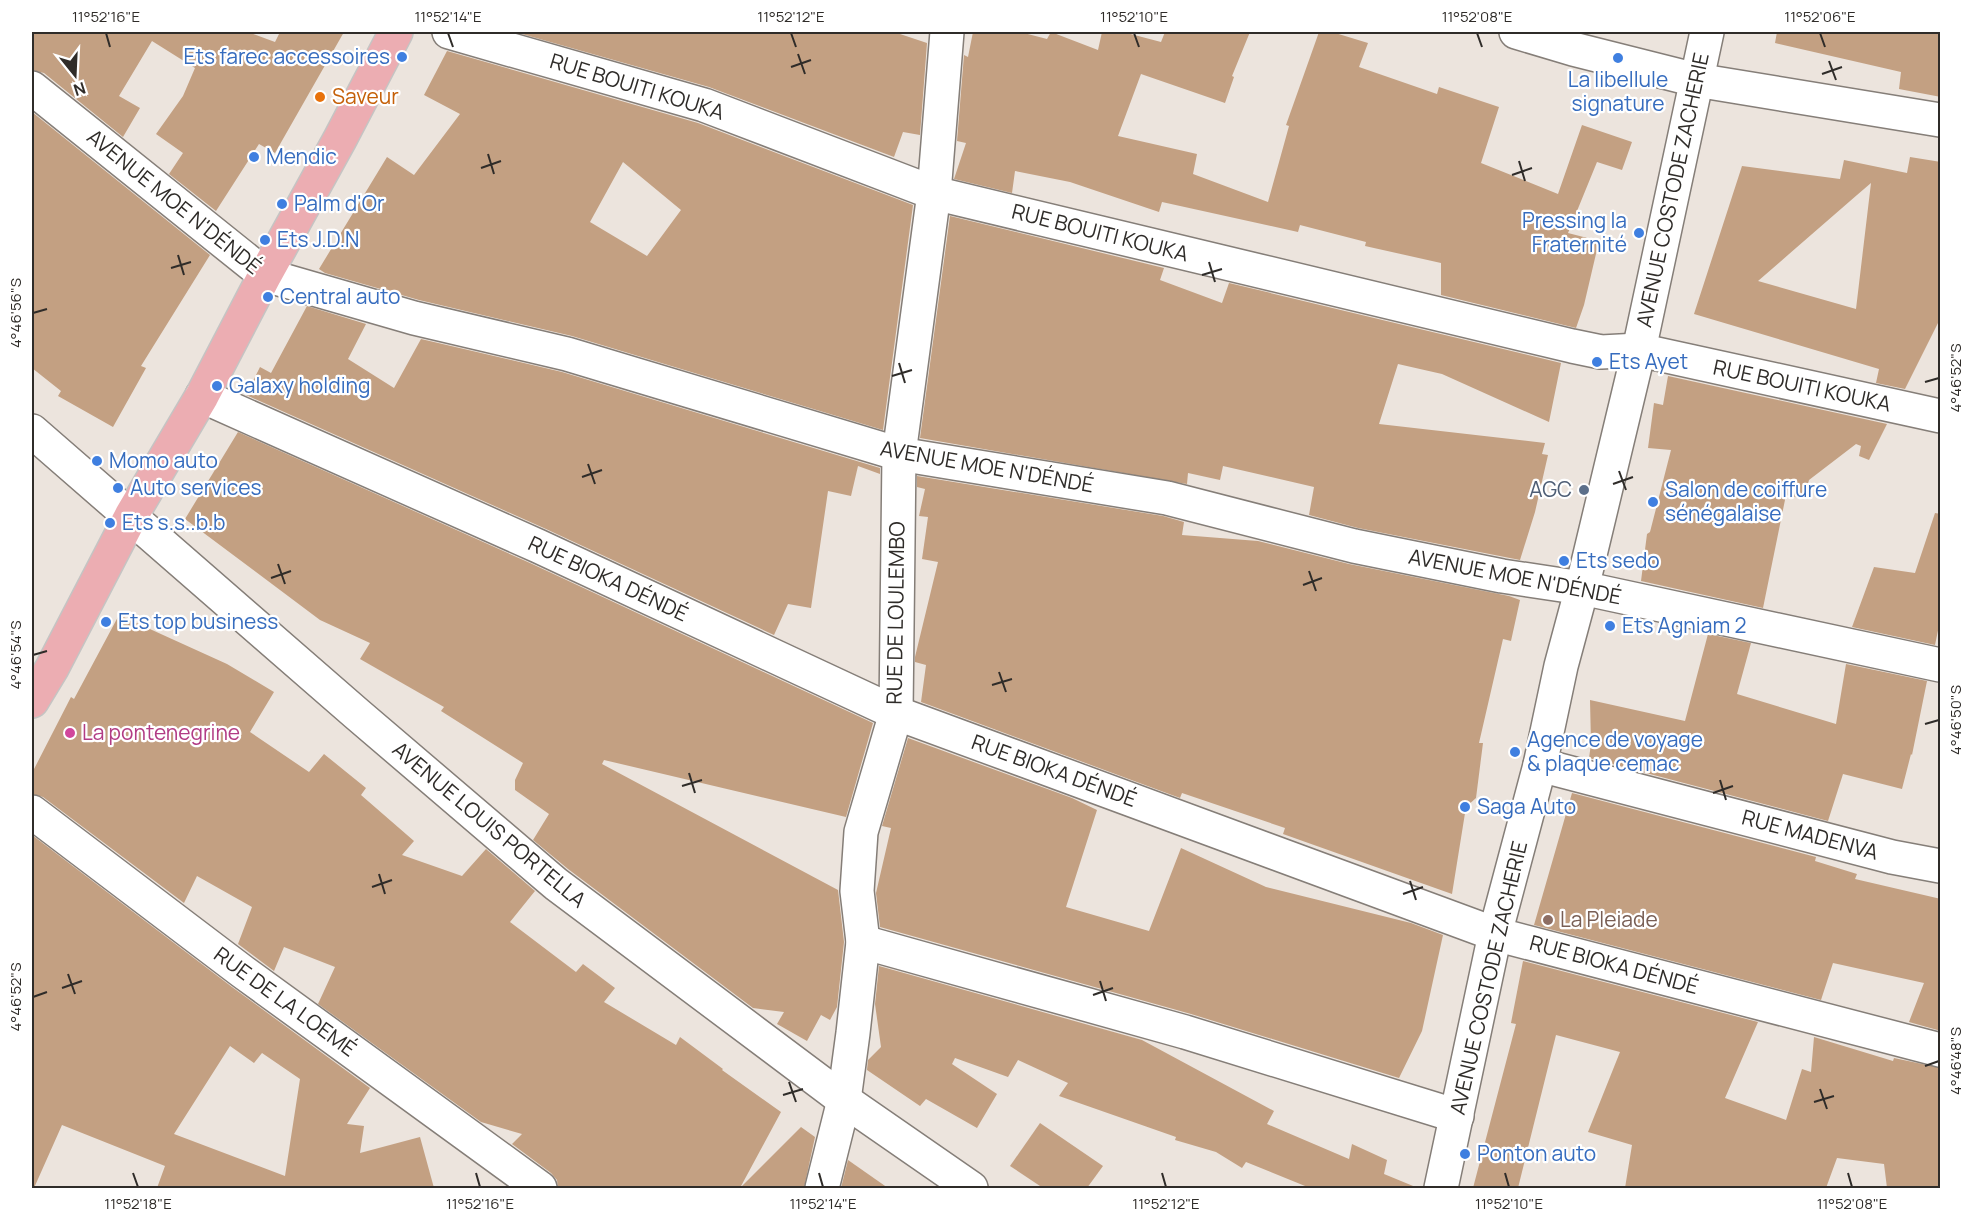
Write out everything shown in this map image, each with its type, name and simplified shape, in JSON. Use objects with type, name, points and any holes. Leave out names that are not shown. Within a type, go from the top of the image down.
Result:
[{"type":"main road","points":[[32,701],[52,668],[131,516],[202,396],[396,32]]},
{"type":"street","name":"RUE BOUITI KOUKA","points":[[449,32],[704,105],[934,193],[1572,346],[1601,352],[1639,350],[1941,416]]},
{"type":"street","name":"RUE DE LOULEMBO","points":[[822,1188],[844,1100],[863,942],[857,891],[861,832],[896,712],[899,454],[934,193],[947,32]]},
{"type":"street","points":[[1516,32],[1696,80],[1941,120]]},
{"type":"street","name":"AVENUE COSTODE ZACHERIE","points":[[1441,1188],[1495,934],[1540,765],[1561,666],[1639,350],[1707,32]]},
{"type":"street","name":"AVENUE MOE N'DÉNDÉ","points":[[32,88],[265,275],[414,318],[567,354],[899,454],[1167,498],[1354,546],[1502,576],[1582,588],[1941,665]]},
{"type":"street","name":"RUE BIOKA DÉNDÉ","points":[[202,396],[538,546],[896,712],[1495,934],[1941,1050]]},
{"type":"street","name":"AVENUE LOUIS PORTELLA","points":[[32,431],[556,884],[844,1100],[971,1188]]},
{"type":"street","name":"RUE MADENVA","points":[[1540,765],[1892,857],[1941,866]]},
{"type":"street","name":"RUE DE LA LOEMÉ","points":[[32,812],[243,972],[540,1188]]},
{"type":"street","points":[[863,942],[1185,1032],[1457,1116]]},
{"type":"building","points":[[32,32],[248,32],[275,42],[280,32],[344,32],[275,153],[259,144],[216,211],[169,174],[183,153],[156,134],[183,96],[195,68],[152,41],[119,96],[140,108],[123,137],[44,73],[32,70]]},
{"type":"building","points":[[515,32],[894,32],[927,43],[920,135],[903,132],[894,157],[709,87]]},
{"type":"building","points":[[973,32],[1020,32],[1047,39],[1051,32],[1098,50],[1102,32],[1123,32],[1161,42],[1165,32],[1250,32],[1232,76],[1234,77],[1225,103],[1141,74],[1118,136],[1197,154],[1193,174],[1268,202],[1289,126],[1286,125],[1319,32],[1332,32],[1368,43],[1359,67],[1437,94],[1439,87],[1499,107],[1481,163],[1558,194],[1582,125],[1632,142],[1622,170],[1597,162],[1568,233],[1599,241],[1584,305],[1576,328],[1441,295],[1441,263],[1365,246],[1366,242],[1300,225],[1298,232],[1162,202],[1159,212],[1070,182],[1015,171],[1012,193],[954,179],[966,143],[957,141],[964,55],[968,57]]},
{"type":"building","points":[[1777,32],[1941,32],[1941,97],[1899,89],[1901,72],[1775,43]]},
{"type":"building","points":[[447,51],[698,123],[913,205],[883,430],[572,336],[419,300],[325,273],[319,269],[387,157],[414,175],[460,114],[424,95]],"holes":[[[623,162],[681,210],[647,256],[590,222]]]},
{"type":"building","points":[[32,112],[210,255],[141,366],[146,368],[113,427],[58,396],[61,391],[32,368]]},
{"type":"building","points":[[1910,157],[1941,162],[1941,317],[1905,389],[1876,383],[1879,369],[1694,314],[1742,166],[1840,179],[1844,160],[1907,173]],"holes":[[[1871,183],[1856,309],[1758,281]]]},
{"type":"building","points":[[950,216],[1164,268],[1160,280],[1222,303],[1229,283],[1561,363],[1549,422],[1442,374],[1398,364],[1379,424],[1545,443],[1542,454],[1548,455],[1535,512],[1520,560],[1358,528],[1309,515],[1314,487],[1223,466],[1220,480],[1188,473],[1187,484],[920,438]]},
{"type":"building","points":[[307,306],[366,324],[348,359],[394,388],[421,339],[562,372],[880,468],[880,474],[858,466],[851,496],[828,491],[811,608],[788,604],[774,635],[546,529],[246,395],[260,367],[271,373]]},
{"type":"building","points":[[1668,376],[1887,424],[1869,460],[1859,456],[1861,446],[1856,444],[1809,480],[1804,499],[1786,495],[1763,608],[1641,581],[1647,534],[1650,532],[1671,450],[1648,448],[1654,403],[1663,405]]},
{"type":"building","points":[[238,432],[530,563],[873,723],[846,817],[604,760],[602,764],[838,890],[844,942],[837,1007],[830,1020],[821,1015],[807,1041],[777,1024],[784,1012],[753,1008],[568,869],[533,840],[549,814],[515,790],[515,780],[523,763],[441,711],[444,707],[360,659],[370,643],[320,620],[185,519]]},
{"type":"building","points":[[917,476],[1163,516],[1184,522],[1182,535],[1258,541],[1349,564],[1520,600],[1511,641],[1503,639],[1479,743],[1483,743],[1476,798],[1466,807],[1452,894],[1283,834],[1285,828],[1182,793],[1180,798],[921,702],[926,665],[915,662],[915,657],[938,562],[922,559],[928,517],[919,516],[925,489],[917,487]]},
{"type":"building","points":[[1935,513],[1941,514],[1941,616],[1935,645],[1852,627],[1874,567],[1915,573]]},
{"type":"building","points":[[119,615],[227,664],[274,692],[250,732],[309,772],[324,754],[366,788],[361,795],[414,841],[402,855],[462,876],[486,849],[535,891],[510,922],[576,972],[583,964],[615,988],[604,1002],[676,1045],[680,1037],[781,1112],[740,1188],[558,1188],[557,1180],[551,1173],[512,1144],[522,1134],[481,1122],[318,1004],[335,967],[284,947],[274,971],[238,944],[252,907],[197,876],[184,903],[43,797],[32,794],[32,773],[71,697],[74,699]]},
{"type":"building","points":[[1708,634],[1751,643],[1737,694],[1836,724],[1846,664],[1927,681],[1912,755],[1902,789],[1843,774],[1828,821],[1589,758],[1590,700],[1685,721]]},
{"type":"building","points":[[908,738],[1072,798],[1097,810],[1066,907],[1149,931],[1181,848],[1266,887],[1411,923],[1443,935],[1422,1031],[1399,1078],[1191,1014],[880,927],[876,893],[891,828],[882,826]]},
{"type":"building","points":[[1572,793],[1816,857],[1815,861],[1857,874],[1855,879],[1941,899],[1941,1031],[1909,1022],[1924,983],[1833,963],[1821,1000],[1534,925]]},
{"type":"building","points":[[32,835],[232,987],[370,1088],[347,1124],[364,1126],[360,1153],[420,1137],[434,1188],[157,1188],[165,1166],[62,1125],[34,1188],[32,1188]],"holes":[[[230,1046],[254,1063],[262,1053],[300,1079],[285,1176],[174,1134]]]},
{"type":"building","points":[[1523,961],[1758,1022],[1725,1098],[1786,1120],[1802,1069],[1811,1072],[1814,1037],[1893,1061],[1894,1058],[1941,1068],[1941,1188],[1887,1188],[1884,1164],[1837,1158],[1826,1188],[1625,1188],[1632,1145],[1588,1132],[1620,1052],[1556,1035],[1518,1188],[1473,1188],[1516,1024],[1511,1023]]},
{"type":"building","points":[[879,966],[1142,1040],[1274,1111],[1267,1124],[1349,1159],[1352,1144],[1387,1160],[1384,1174],[1418,1188],[1310,1188],[1246,1162],[1242,1168],[1216,1152],[1175,1140],[1176,1137],[1059,1096],[1068,1083],[1018,1060],[1008,1077],[955,1058],[952,1064],[997,1094],[977,1128],[926,1099],[920,1106],[867,1070],[868,1060],[881,1047],[875,1004]]},
{"type":"building","points":[[1040,1123],[1103,1166],[1087,1188],[1043,1188],[1010,1166]]},
{"type":"building","points":[[801,1127],[815,1137],[804,1188],[740,1188]]},
{"type":"building","points":[[848,1160],[888,1188],[841,1188]]},
{"type":"place","name":"Ets farec accessoires","points":[[402,57]]},
{"type":"place","name":"La libellule signature","points":[[1618,58]]},
{"type":"place","name":"Saveur","points":[[320,97]]},
{"type":"place","name":"Mendic","points":[[254,157]]},
{"type":"place","name":"Palm d'Or","points":[[282,204]]},
{"type":"place","name":"Pressing la Fraternité","points":[[1639,233]]},
{"type":"place","name":"Ets J.D.N","points":[[265,240]]},
{"type":"place","name":"Central auto","points":[[268,297]]},
{"type":"place","name":"Ets Ayet","points":[[1597,362]]},
{"type":"place","name":"Galaxy holding","points":[[217,386]]},
{"type":"place","name":"Momo auto","points":[[97,461]]},
{"type":"place","name":"Auto services","points":[[118,488]]},
{"type":"place","name":"AGC","points":[[1584,490]]},
{"type":"place","name":"Salon de coiffure sénégalaise","points":[[1653,502]]},
{"type":"place","name":"Ets s.s..b.b","points":[[110,523]]},
{"type":"place","name":"Ets sedo","points":[[1564,561]]},
{"type":"place","name":"Ets top business","points":[[106,622]]},
{"type":"place","name":"Ets Agniam 2","points":[[1610,626]]},
{"type":"place","name":"La pontenegrine","points":[[70,733]]},
{"type":"place","name":"Agence de voyage & plaque cemac","points":[[1515,752]]},
{"type":"place","name":"Saga Auto","points":[[1465,807]]},
{"type":"place","name":"La Pleiade","points":[[1548,920]]},
{"type":"place","name":"Ponton auto","points":[[1465,1154]]}]
